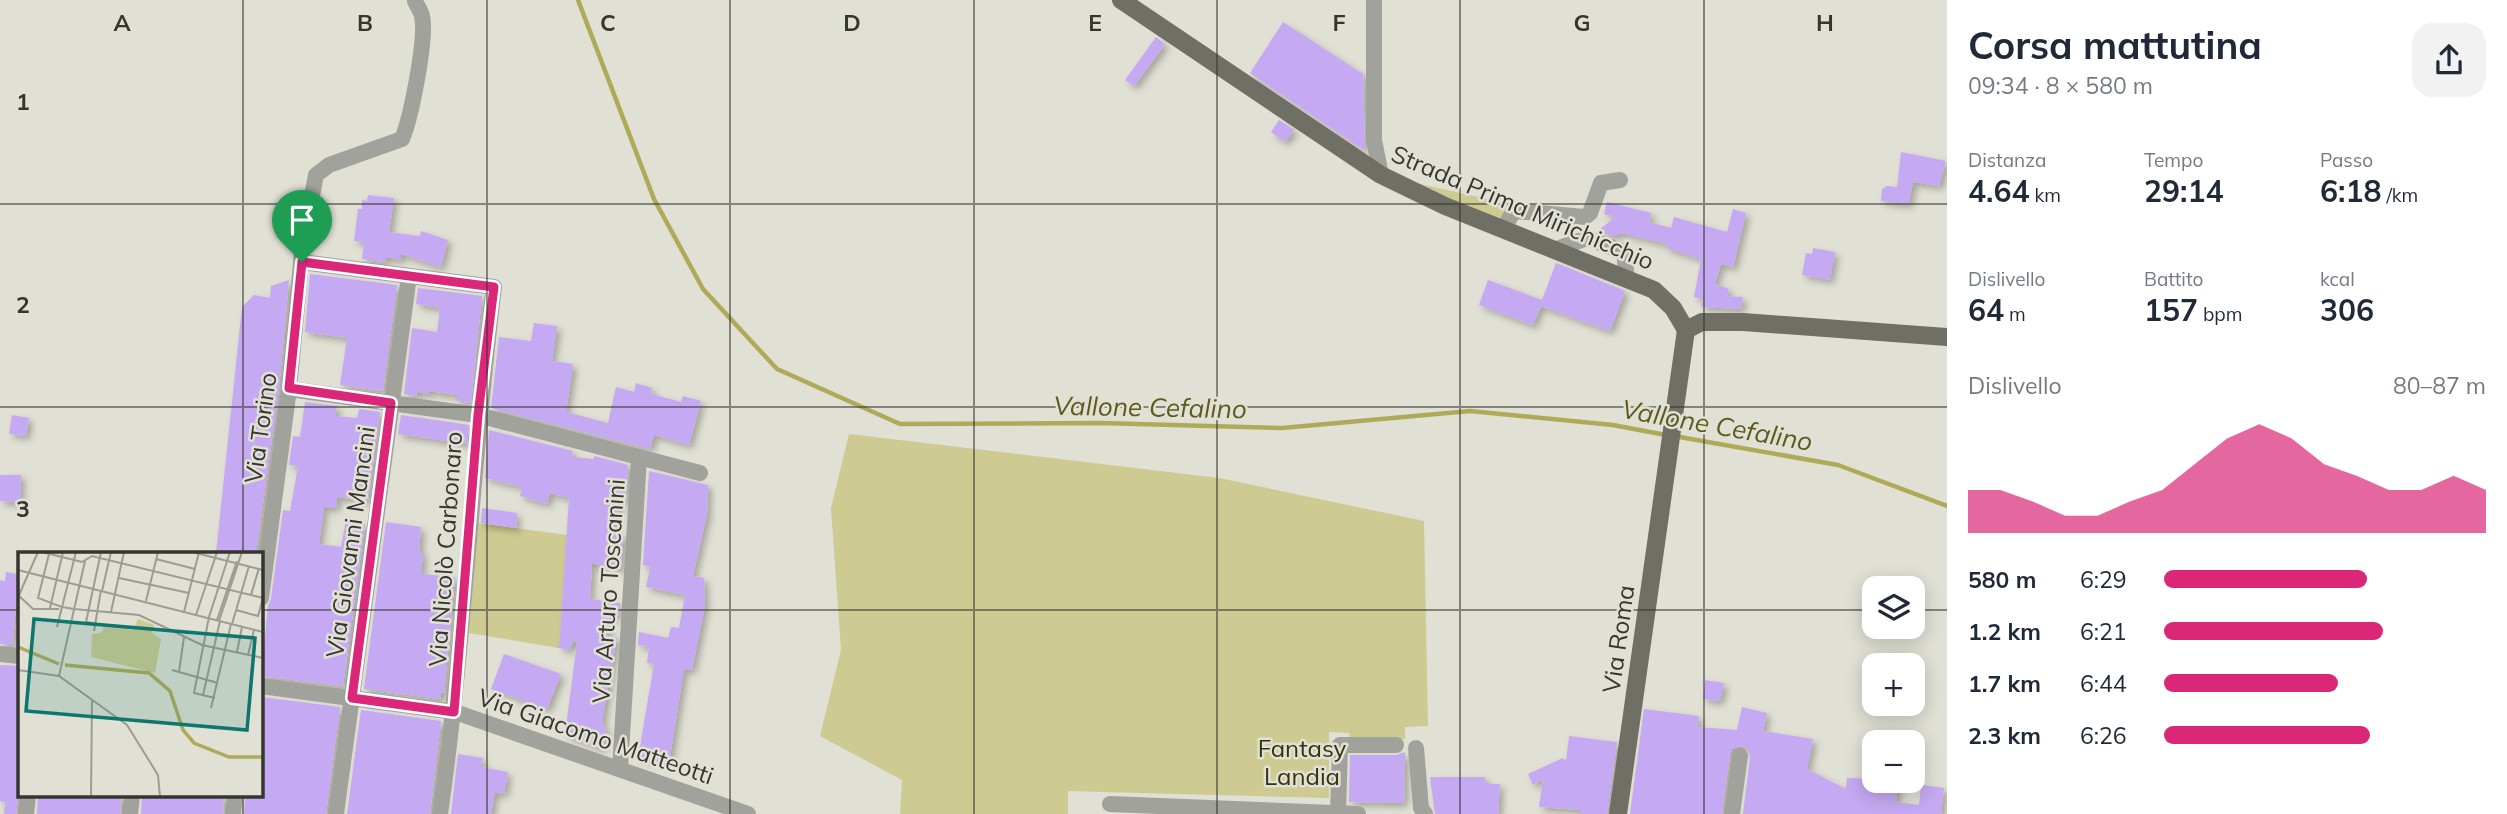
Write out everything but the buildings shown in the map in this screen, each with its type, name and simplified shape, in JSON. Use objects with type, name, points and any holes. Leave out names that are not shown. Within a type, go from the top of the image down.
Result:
[{"type":"main road","name":"Strada Prima Mirichicchio","points":[[1121,0],[1381,175],[1503,229],[1654,290],[1673,308],[1686,330]]},
{"type":"main road","points":[[1686,330],[1702,323],[1743,322],[1947,337]]},
{"type":"main road","name":"Via Roma","points":[[1618,814],[1686,330]]},
{"type":"street","points":[[1374,0],[1374,140],[1381,175]]},
{"type":"street","name":"Via Torino","points":[[262,590],[289,388],[302,262],[316,175],[329,165],[402,139],[408,125],[422,36],[422,17],[415,1]]},
{"type":"street","points":[[1503,229],[1514,212],[1585,217],[1590,213],[1601,183],[1620,180]]},
{"type":"street","points":[[302,262],[409,276]]},
{"type":"street","name":"Via Nicolò Carbonaro","points":[[409,276],[494,287],[478,415],[454,712],[440,814]]},
{"type":"street","name":"Via Giovanni Mancini","points":[[336,814],[409,276]]},
{"type":"street","points":[[289,388],[478,415],[700,473]]},
{"type":"street","name":"Via Arturo Toscanini","points":[[620,769],[639,457]]},
{"type":"street","points":[[0,654],[18,656]]},
{"type":"street","name":"Via Giacomo Matteotti","points":[[262,686],[454,712],[748,814]]},
{"type":"street","points":[[1338,814],[1340,745],[1396,746]]},
{"type":"street","points":[[1416,748],[1421,808],[1424,814]]},
{"type":"street","points":[[1732,814],[1740,756]]},
{"type":"street","points":[[26,814],[28,796]]},
{"type":"street","points":[[130,814],[132,796]]},
{"type":"street","points":[[233,814],[235,796]]},
{"type":"street","points":[[1110,804],[1359,814]]},
{"type":"green space","points":[[1420,184],[1519,206],[1501,219],[1430,192]]},
{"type":"green space","name":"Fantasy Landia","points":[[849,434],[1219,478],[1424,521],[1428,726],[1405,727],[1405,739],[1350,739],[1349,733],[1329,732],[1329,798],[1068,791],[1068,814],[900,814],[902,780],[820,736],[841,650],[831,508]]},
{"type":"green space","points":[[478,523],[567,535],[559,648],[469,633]]},
{"type":"waterway","name":"Vallone Cefalino","points":[[578,0],[654,199],[703,289],[777,369],[900,424],[1100,423],[1282,428],[1470,411],[1613,425],[1666,435]]},
{"type":"waterway","name":"Vallone Cefalino","points":[[1674,436],[1838,465],[1947,506]]},
{"type":"route","points":[[302,262],[494,287],[478,415],[467,579],[454,712],[352,698],[391,403],[289,388],[302,262]]}]
